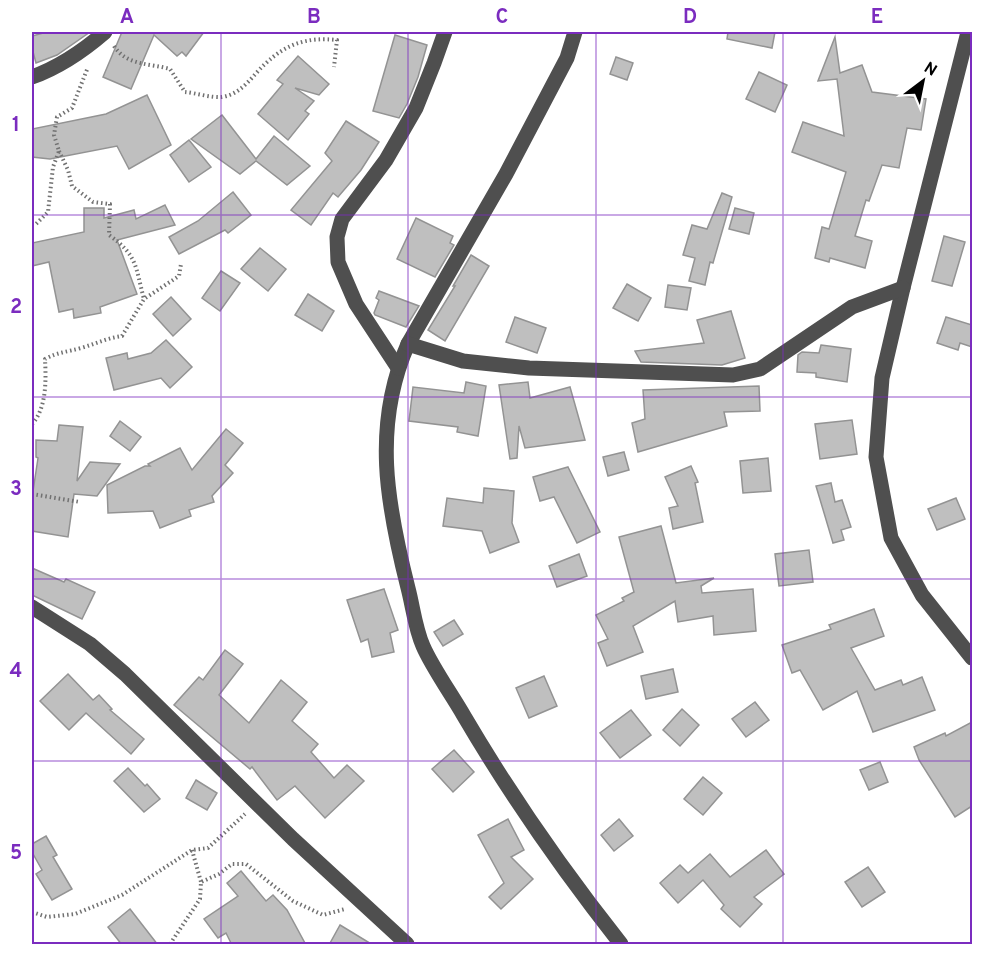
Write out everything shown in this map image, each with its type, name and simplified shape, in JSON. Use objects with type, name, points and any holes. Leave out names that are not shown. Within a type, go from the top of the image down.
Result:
[{"type":"street","points":[[32,77],[70,59],[105,32]]},
{"type":"street","points":[[398,368],[356,304],[338,262],[337,237],[342,219],[386,160],[416,108],[445,32]]},
{"type":"street","points":[[575,32],[567,58],[506,174],[408,344],[398,368],[387,422],[386,482],[397,546],[423,645],[485,751],[533,825],[621,945]]},
{"type":"street","points":[[968,32],[882,378],[876,457],[891,538],[922,595],[972,658]]},
{"type":"street","points":[[408,344],[463,361],[529,368],[733,375],[760,369],[852,307],[903,288]]},
{"type":"street","points":[[32,607],[90,644],[125,674],[257,804],[407,945]]},
{"type":"path","points":[[105,32],[102,39],[114,47],[119,54],[135,63],[150,63],[170,69],[185,92],[222,97],[246,86],[265,64],[288,46],[317,38],[337,40],[333,67]]},
{"type":"path","points":[[92,59],[72,108],[57,117],[54,135],[72,186],[93,202],[110,204],[109,235],[133,256],[144,298]]},
{"type":"path","points":[[32,225],[48,212],[52,167],[59,151]]},
{"type":"path","points":[[32,424],[42,404],[46,377],[45,359],[58,352],[78,349],[105,339],[122,336],[144,298],[179,276],[181,264]]},
{"type":"path","points":[[32,494],[80,502]]},
{"type":"path","points":[[32,912],[47,917],[75,914],[122,895],[192,850],[208,848],[257,804]]},
{"type":"path","points":[[170,945],[200,899],[201,882],[192,850]]},
{"type":"path","points":[[201,882],[219,874],[232,864],[246,864],[293,901],[323,915],[336,913],[362,901]]},
{"type":"building","points":[[47,32],[90,32],[57,55],[36,63],[32,36]]},
{"type":"building","points":[[122,32],[204,32],[186,56],[182,52],[177,56],[154,35],[131,89],[103,77]]},
{"type":"building","points":[[728,32],[775,32],[772,48],[727,39]]},
{"type":"building","points":[[395,35],[427,45],[418,77],[399,118],[373,111]]},
{"type":"building","points":[[835,37],[840,73],[862,65],[872,92],[926,99],[921,130],[907,128],[899,168],[882,165],[869,201],[866,200],[855,236],[872,241],[865,268],[830,258],[829,262],[815,258],[822,227],[829,229],[846,172],[792,152],[803,122],[844,136],[837,79],[818,81]]},
{"type":"building","points":[[298,56],[329,84],[319,95],[295,88],[314,101],[305,111],[309,114],[288,140],[258,114],[283,84],[277,80]]},
{"type":"building","points":[[616,57],[633,63],[627,80],[610,74]]},
{"type":"building","points":[[759,72],[787,85],[775,112],[746,99]]},
{"type":"building","points":[[147,95],[171,145],[129,169],[117,146],[50,159],[32,157],[32,129],[106,114]]},
{"type":"building","points":[[222,115],[256,159],[274,136],[310,166],[287,185],[256,161],[240,174],[191,139]]},
{"type":"building","points":[[346,121],[379,142],[361,170],[338,197],[333,193],[311,225],[291,210],[332,161],[325,153]]},
{"type":"building","points":[[189,140],[211,167],[189,182],[170,155]]},
{"type":"building","points":[[233,192],[251,215],[228,233],[225,230],[179,254],[169,237],[198,221]]},
{"type":"building","points":[[722,193],[732,197],[713,263],[710,262],[705,285],[689,281],[695,258],[683,255],[692,225],[707,229]]},
{"type":"building","points":[[165,205],[175,225],[117,240],[137,294],[100,307],[101,313],[74,318],[73,309],[59,312],[49,262],[32,266],[32,243],[84,232],[84,208],[104,208],[104,218],[134,210],[136,219]]},
{"type":"building","points":[[735,208],[754,213],[749,234],[729,229]]},
{"type":"building","points":[[416,218],[453,236],[450,243],[454,245],[435,277],[397,259]]},
{"type":"building","points":[[944,236],[965,242],[952,286],[932,281]]},
{"type":"building","points":[[260,248],[286,269],[268,291],[241,269]]},
{"type":"building","points":[[471,255],[489,266],[445,341],[428,330]]},
{"type":"building","points":[[221,271],[240,283],[220,311],[202,298]]},
{"type":"building","points":[[627,284],[651,298],[638,321],[613,308]]},
{"type":"building","points":[[668,285],[691,288],[687,310],[665,307]]},
{"type":"building","points":[[379,291],[419,306],[406,327],[375,315],[379,300],[376,298]]},
{"type":"building","points":[[308,294],[334,311],[322,331],[295,315]]},
{"type":"building","points":[[171,297],[191,319],[173,336],[153,314]]},
{"type":"building","points":[[731,311],[745,358],[722,365],[641,362],[635,351],[704,343],[697,320]]},
{"type":"building","points":[[515,317],[546,328],[537,353],[506,342]]},
{"type":"building","points":[[946,317],[972,325],[972,347],[960,343],[958,350],[937,343]]},
{"type":"building","points":[[166,340],[192,367],[170,388],[161,378],[114,390],[106,358],[127,353],[128,359],[151,353]]},
{"type":"building","points":[[821,345],[851,349],[847,382],[816,377],[816,373],[797,372],[798,355],[802,352],[819,353]]},
{"type":"building","points":[[466,382],[486,386],[478,436],[457,432],[458,427],[409,421],[413,387],[464,393]]},
{"type":"building","points":[[528,382],[530,398],[570,387],[585,440],[525,448],[519,426],[517,458],[510,459],[499,385]]},
{"type":"building","points":[[759,386],[760,411],[724,412],[727,426],[638,452],[632,423],[645,419],[643,390]]},
{"type":"building","points":[[852,420],[857,454],[820,459],[815,424]]},
{"type":"building","points":[[120,421],[141,437],[130,451],[110,436]]},
{"type":"building","points":[[59,425],[83,427],[77,481],[90,462],[120,464],[97,496],[74,494],[68,537],[32,531],[32,498],[38,458],[36,457],[36,440],[57,441]]},
{"type":"building","points":[[226,429],[243,443],[225,465],[233,473],[212,496],[214,502],[189,510],[191,516],[160,528],[153,511],[108,513],[107,485],[145,466],[150,466],[148,464],[180,448],[192,470]]},
{"type":"building","points":[[624,452],[629,470],[608,476],[603,457]]},
{"type":"building","points":[[768,458],[771,491],[743,493],[740,461]]},
{"type":"building","points":[[691,466],[698,482],[695,483],[703,522],[673,529],[669,508],[678,506],[665,477]]},
{"type":"building","points":[[568,467],[600,532],[577,543],[554,497],[540,501],[533,477]]},
{"type":"building","points":[[831,483],[835,502],[842,500],[851,527],[841,530],[844,540],[833,543],[816,486]]},
{"type":"building","points":[[484,488],[514,491],[512,523],[519,542],[490,553],[482,531],[443,526],[447,498],[483,503]]},
{"type":"building","points":[[956,498],[965,519],[937,530],[928,509]]},
{"type":"building","points":[[661,526],[676,583],[714,578],[701,586],[702,593],[753,589],[756,631],[714,635],[713,616],[678,622],[675,601],[633,626],[643,652],[607,666],[598,643],[608,639],[596,615],[624,601],[622,598],[634,592],[619,537]]},
{"type":"building","points":[[809,550],[813,582],[779,586],[775,554]]},
{"type":"building","points":[[579,554],[587,576],[557,587],[549,566]]},
{"type":"building","points":[[32,568],[64,582],[66,579],[95,592],[82,619],[32,595]]},
{"type":"building","points":[[384,589],[398,630],[390,633],[394,652],[372,657],[368,639],[361,642],[347,600]]},
{"type":"building","points":[[874,609],[884,636],[851,648],[875,690],[901,680],[903,685],[922,677],[935,710],[873,732],[857,691],[823,710],[800,670],[792,673],[782,645],[831,629],[829,625]]},
{"type":"building","points":[[454,620],[463,634],[443,646],[434,632]]},
{"type":"building","points":[[225,650],[243,664],[219,695],[249,723],[281,680],[307,702],[292,721],[318,744],[311,752],[334,778],[347,765],[364,781],[325,818],[295,786],[277,800],[252,767],[250,769],[174,705],[199,677],[203,680]]},
{"type":"building","points":[[673,669],[678,692],[646,699],[641,676]]},
{"type":"building","points":[[68,674],[93,700],[99,695],[112,709],[110,710],[144,739],[131,754],[86,713],[69,730],[40,701]]},
{"type":"building","points":[[544,676],[557,706],[529,718],[516,688]]},
{"type":"building","points":[[755,702],[769,720],[746,737],[732,719]]},
{"type":"building","points":[[682,709],[699,725],[680,746],[663,730]]},
{"type":"building","points":[[631,710],[651,735],[620,758],[600,733]]},
{"type":"building","points":[[972,722],[972,806],[955,817],[919,760],[914,747],[945,733],[946,736]]},
{"type":"building","points":[[454,750],[474,772],[453,792],[432,769]]},
{"type":"building","points":[[880,762],[888,782],[869,790],[860,770]]},
{"type":"building","points":[[128,768],[160,799],[144,812],[114,781]]},
{"type":"building","points":[[703,777],[722,793],[703,815],[684,799]]},
{"type":"building","points":[[196,780],[217,793],[207,810],[186,798]]},
{"type":"building","points":[[508,819],[524,850],[511,857],[533,879],[501,909],[489,897],[504,883],[478,835]]},
{"type":"building","points":[[619,819],[633,836],[614,851],[601,835]]},
{"type":"building","points":[[46,836],[57,855],[53,857],[72,889],[52,900],[36,874],[42,870],[32,852],[32,844]]},
{"type":"building","points":[[766,850],[784,874],[754,897],[762,904],[740,927],[721,909],[724,905],[703,880],[678,903],[660,883],[680,865],[688,873],[710,854],[730,877]]},
{"type":"building","points":[[868,867],[885,892],[862,907],[845,882]]},
{"type":"building","points":[[241,871],[266,901],[273,895],[287,910],[306,945],[232,945],[226,933],[218,938],[204,919],[238,896],[227,883]]},
{"type":"building","points":[[130,909],[158,945],[122,945],[108,927]]},
{"type":"building","points":[[340,925],[373,945],[329,945]]}]
